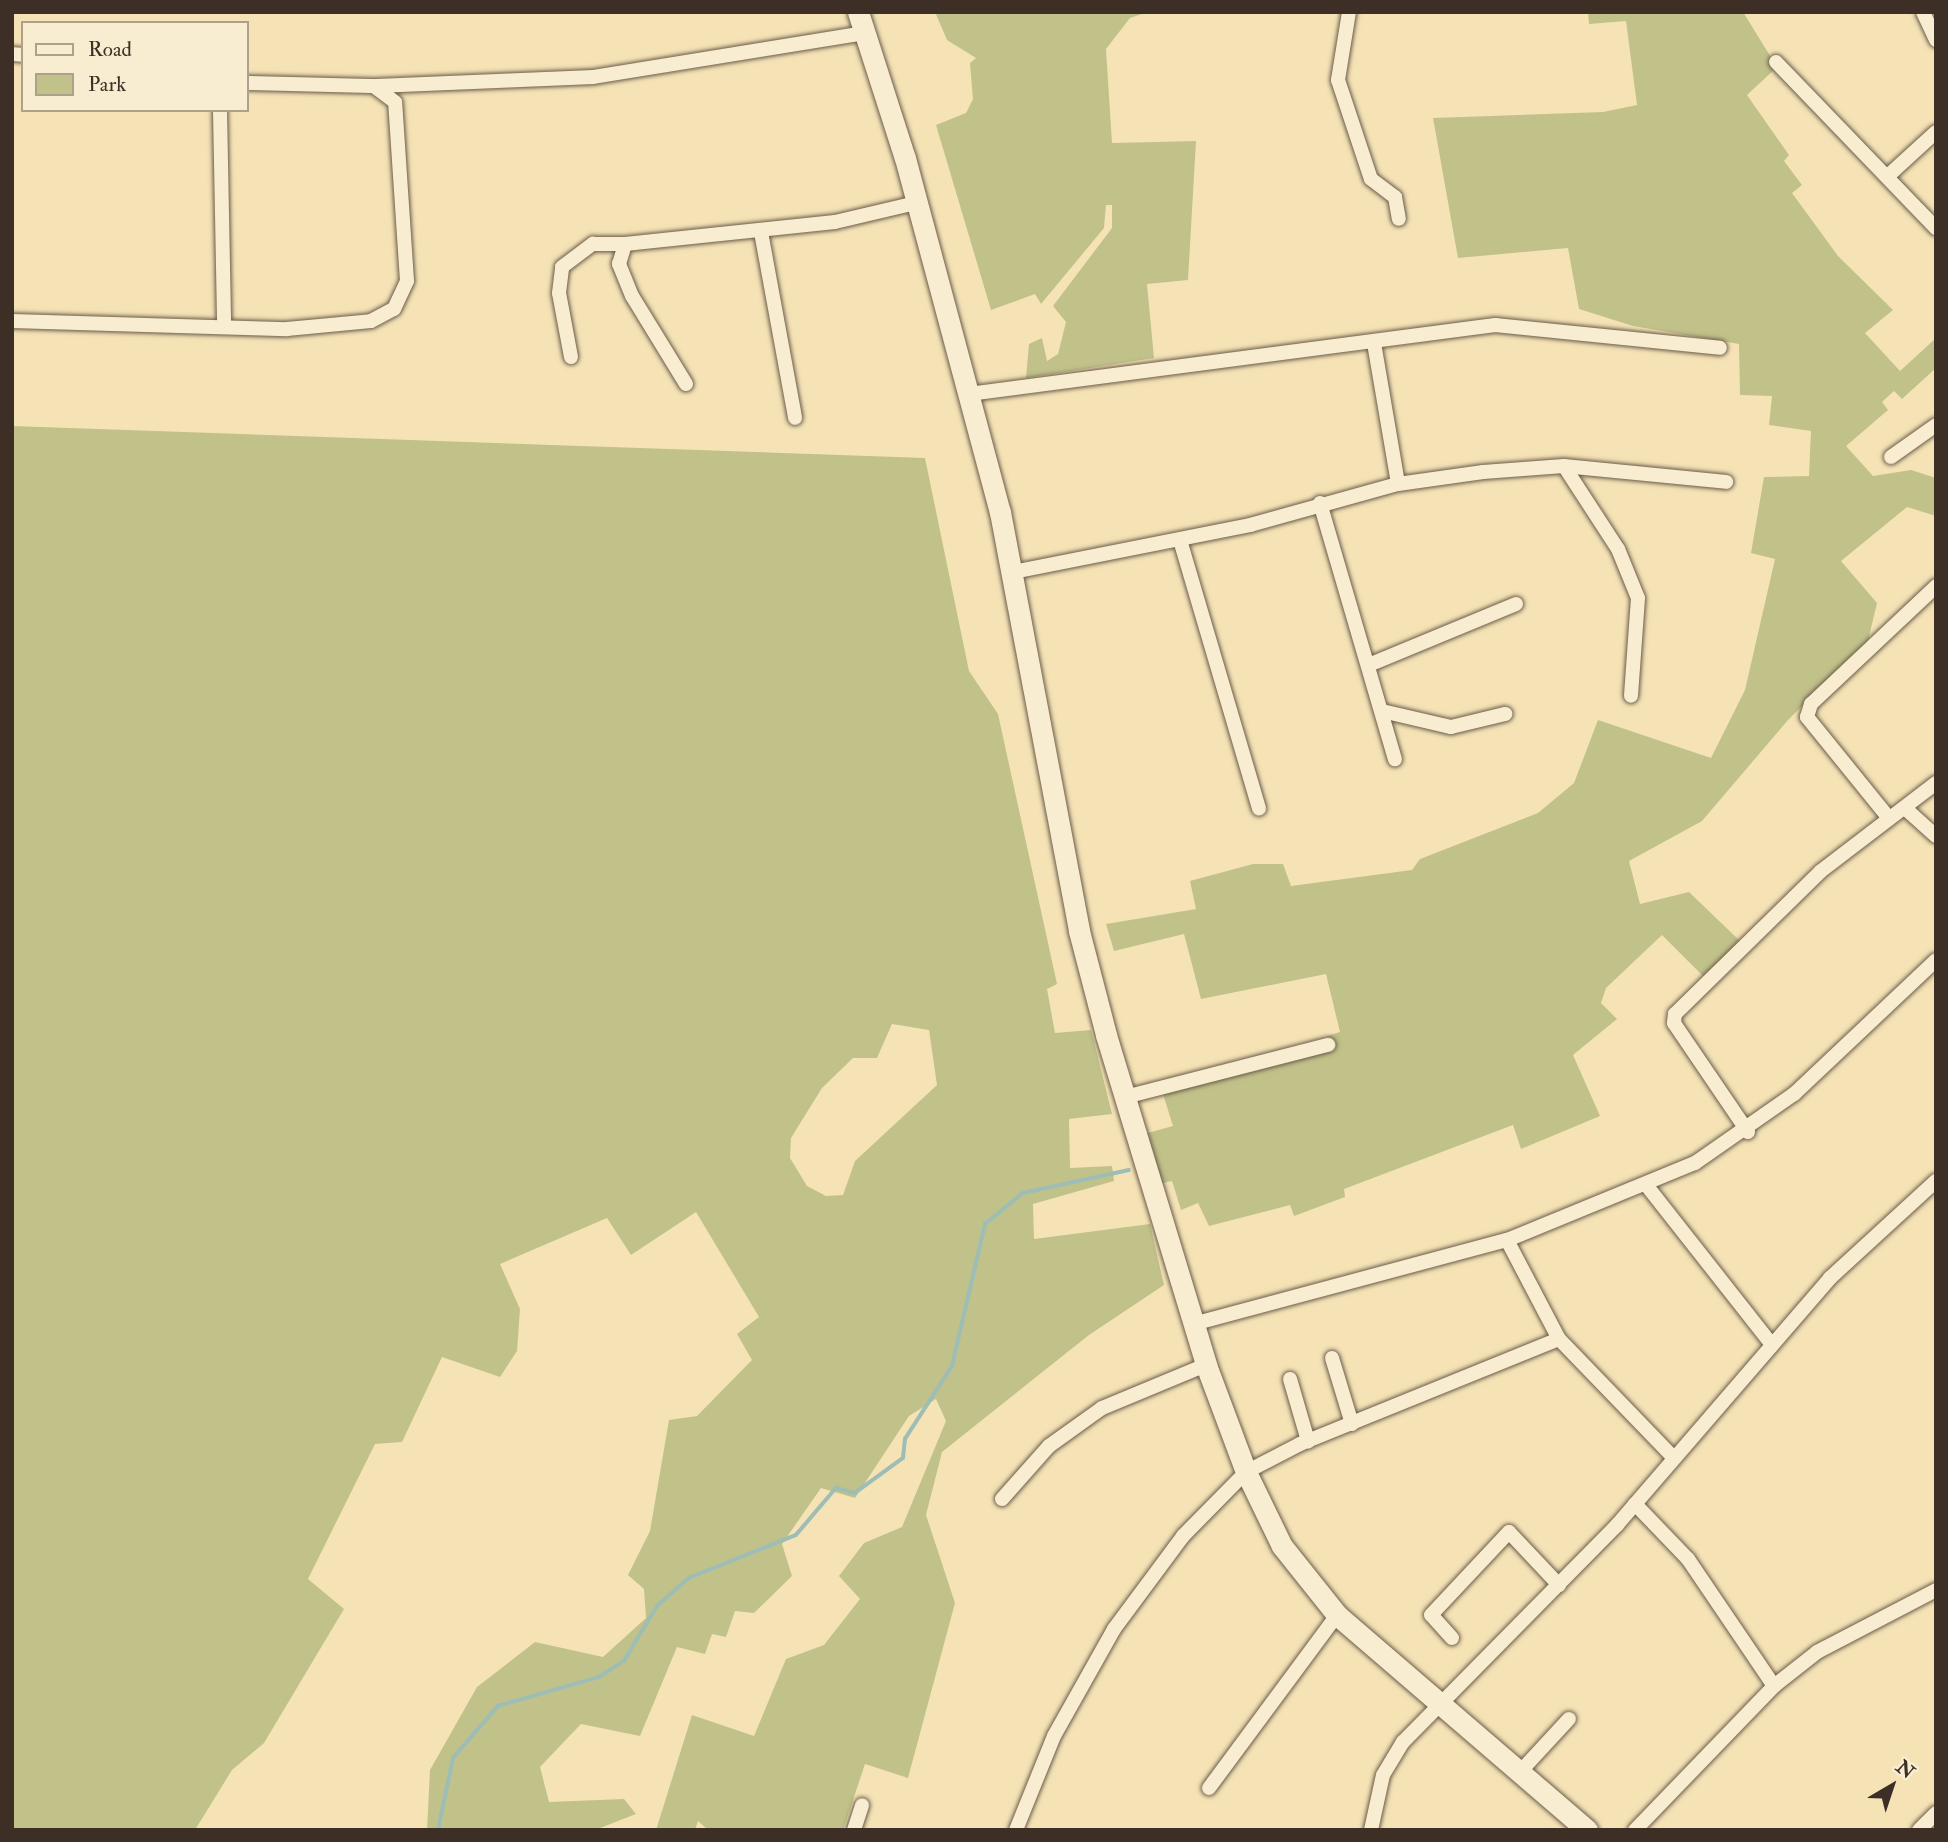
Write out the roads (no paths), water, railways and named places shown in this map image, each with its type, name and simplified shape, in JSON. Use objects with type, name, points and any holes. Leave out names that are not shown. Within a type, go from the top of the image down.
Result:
[{"type":"street","points":[[1349,12],[1338,80],[1371,179],[1399,203],[1399,219]]},
{"type":"street","points":[[1923,12],[1936,40]]},
{"type":"street","points":[[248,83],[374,86],[593,77],[862,22],[969,394],[1013,572],[1079,931],[1193,1324],[1245,1472],[1282,1546],[1337,1615],[1441,1709],[1587,1830]]},
{"type":"street","points":[[1776,62],[1890,174],[1936,228]]},
{"type":"street","points":[[12,321],[224,326],[343,325],[384,318],[394,309],[407,281],[398,113],[395,102],[374,86]]},
{"type":"street","points":[[220,112],[224,326]]},
{"type":"street","points":[[1890,174],[1936,132]]},
{"type":"street","points":[[571,357],[559,293],[562,267],[593,244],[625,244],[761,232],[916,203]]},
{"type":"street","points":[[761,232],[795,418]]},
{"type":"street","points":[[625,244],[619,264],[632,296],[687,384]]},
{"type":"street","points":[[969,394],[1527,324],[1720,348]]},
{"type":"street","points":[[1374,343],[1398,484]]},
{"type":"street","points":[[1891,457],[1936,425]]},
{"type":"street","points":[[1013,572],[1180,540],[1398,484],[1564,466],[1726,482]]},
{"type":"street","points":[[1564,466],[1618,550],[1638,598],[1631,696]]},
{"type":"street","points":[[1320,503],[1371,664],[1395,759]]},
{"type":"street","points":[[1180,540],[1259,809]]},
{"type":"street","points":[[1888,817],[1807,717],[1811,704],[1936,586]]},
{"type":"street","points":[[1371,664],[1516,604]]},
{"type":"street","points":[[1382,711],[1451,727],[1505,714]]},
{"type":"street","points":[[1748,1132],[1674,1023],[1675,1014],[1821,871],[1888,817],[1907,810],[1936,783]]},
{"type":"street","points":[[1907,810],[1936,836]]},
{"type":"street","points":[[1193,1324],[1507,1240],[1647,1186],[1748,1132],[1858,1040],[1936,960]]},
{"type":"street","points":[[1125,1097],[1328,1045]]},
{"type":"street","points":[[1371,1830],[1387,1765],[1635,1504],[1830,1278],[1936,1181]]},
{"type":"street","points":[[1647,1186],[1772,1345]]},
{"type":"street","points":[[1507,1240],[1559,1339],[1673,1457]]},
{"type":"street","points":[[1016,1830],[1054,1736],[1114,1629],[1183,1535],[1245,1472],[1308,1441],[1559,1339]]},
{"type":"street","points":[[1332,1358],[1352,1424]]},
{"type":"street","points":[[1002,1499],[1049,1446],[1102,1408],[1206,1365]]},
{"type":"street","points":[[1290,1379],[1308,1441]]},
{"type":"street","points":[[1635,1504],[1688,1559],[1774,1686]]},
{"type":"street","points":[[1452,1638],[1431,1615],[1509,1532],[1559,1585]]},
{"type":"street","points":[[1635,1830],[1774,1686],[1817,1652],[1936,1590]]},
{"type":"street","points":[[1209,1788],[1337,1615]]},
{"type":"street","points":[[1518,1774],[1569,1719]]},
{"type":"street","points":[[854,1830],[862,1805]]},
{"type":"street","points":[[1919,1830],[1936,1813]]},
{"type":"waterway","points":[[438,1830],[453,1758],[498,1706],[599,1677],[624,1661],[657,1606],[689,1578],[796,1535],[836,1488],[855,1493],[903,1458],[905,1439],[952,1366],[985,1224],[1023,1193],[1129,1170]]}]
